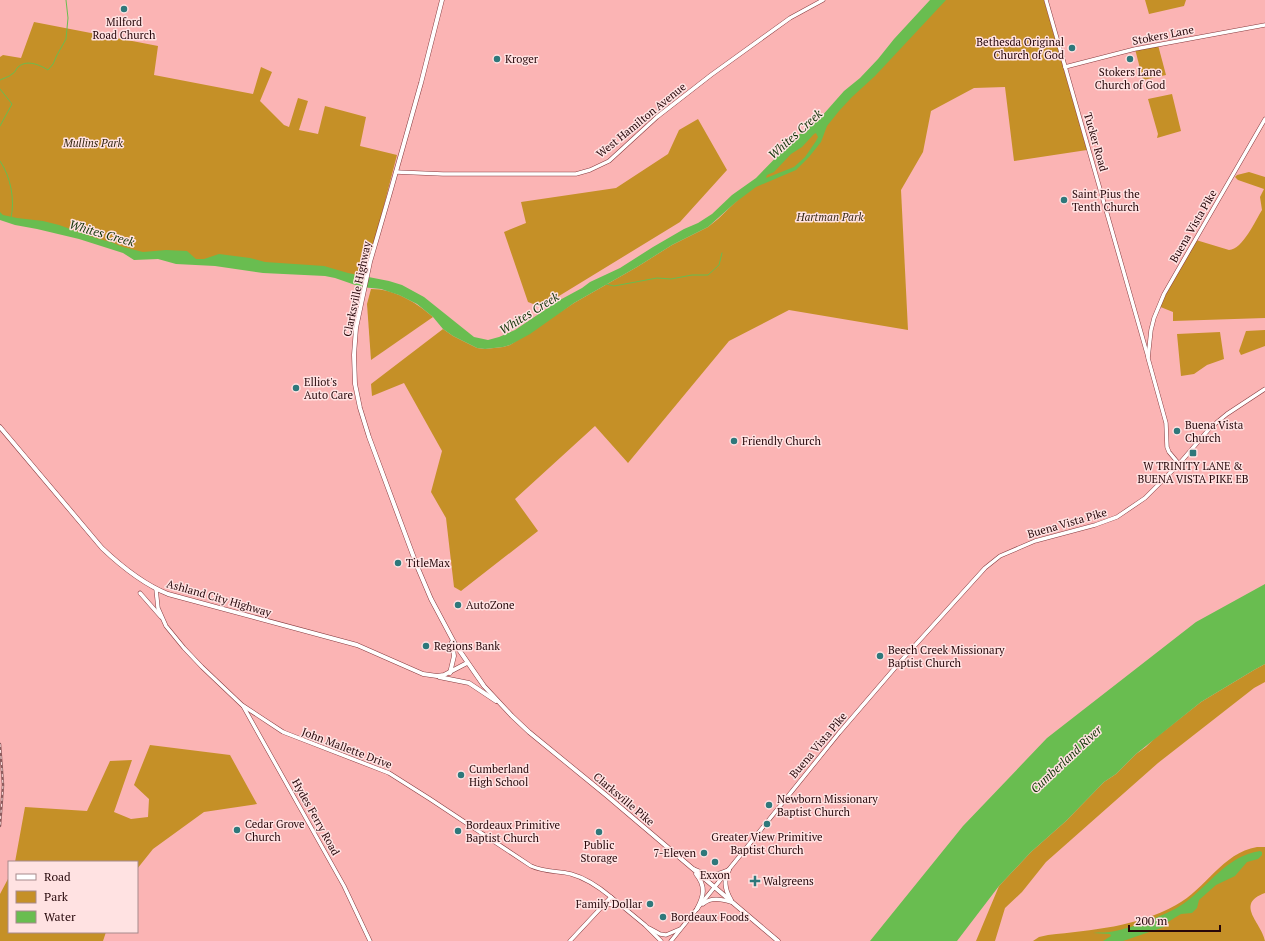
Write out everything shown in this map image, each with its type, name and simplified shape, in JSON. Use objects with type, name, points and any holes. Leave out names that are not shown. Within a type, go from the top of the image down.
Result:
[{"type":"main road","name":"Clarksville Highway","points":[[442,0],[421,82],[370,262],[356,328],[354,353],[355,384],[360,408],[421,578],[433,605],[452,640],[467,663]]},
{"type":"main road","name":"Ashland City Highway","points":[[0,427],[102,548],[135,577],[156,589],[168,594],[357,645],[422,674],[437,676],[450,673],[467,663]]},
{"type":"main road","points":[[450,673],[454,656],[452,640]]},
{"type":"main road","name":"Clarksville Pike","points":[[467,663],[484,686],[529,732],[600,790],[778,941]]},
{"type":"main road","points":[[437,676],[445,679],[469,682],[503,707]]},
{"type":"main road","points":[[691,867],[699,877],[703,888],[703,899],[697,909]]},
{"type":"main road","points":[[728,870],[725,885],[726,891],[732,902]]},
{"type":"street","name":"West Hamilton Avenue","points":[[396,172],[443,174],[576,174],[590,170],[609,161],[657,117],[778,26],[823,0]]},
{"type":"street","name":"Tucker Road","points":[[1046,0],[1148,358]]},
{"type":"street","name":"Stokers Lane","points":[[1066,67],[1135,49],[1265,25]]},
{"type":"street","name":"Buena Vista Pike","points":[[671,941],[839,733],[986,568],[1000,556],[1035,541],[1095,525],[1117,517],[1145,498],[1179,464],[1169,452],[1167,447],[1166,423],[1148,358],[1151,330],[1158,306],[1265,119]]},
{"type":"street","points":[[1179,464],[1210,428],[1227,414],[1265,389]]},
{"type":"street","points":[[156,589],[158,608],[166,626],[184,648],[242,705]]},
{"type":"street","points":[[140,593],[163,619]]},
{"type":"street","name":"John Mallette Drive","points":[[242,705],[283,732],[389,773],[535,868],[570,874],[583,878],[597,885],[645,925],[661,941]]},
{"type":"street","name":"Hydes Ferry Road","points":[[242,705],[341,880],[370,941]]},
{"type":"street","points":[[691,867],[704,873],[715,875],[728,870]]},
{"type":"street","points":[[570,941],[611,897]]},
{"type":"street","points":[[697,909],[705,902],[711,900],[732,902]]},
{"type":"street","points":[[603,905],[622,905]]},
{"type":"street","name":"John Mallette Drive","points":[[645,925],[665,935],[683,927]]},
{"type":"green space","name":"Hartman Park","points":[[944,0],[1044,0],[1087,150],[1014,161],[1005,87],[974,88],[931,111],[923,152],[901,190],[908,330],[789,310],[729,341],[628,463],[595,426],[515,499],[538,531],[461,591],[454,587],[446,518],[431,492],[442,451],[404,383],[372,396],[371,384],[443,329],[453,336],[477,348],[485,349],[510,345],[574,303],[672,245],[708,227]]},
{"type":"green space","points":[[1145,0],[1186,0],[1184,6],[1149,14]]},
{"type":"green space","name":"Mullins Park","points":[[34,22],[158,46],[154,75],[253,94],[261,67],[272,72],[260,101],[284,125],[289,127],[298,98],[308,101],[299,130],[318,134],[325,106],[366,117],[360,146],[397,155],[365,279],[134,253],[0,215],[0,57],[3,55],[21,58]]},
{"type":"green space","points":[[1158,45],[1166,75],[1143,80],[1135,49]]},
{"type":"green space","points":[[1172,94],[1181,131],[1157,138],[1158,134],[1148,99]]},
{"type":"green space","points":[[698,119],[727,170],[680,222],[541,307],[528,302],[504,232],[526,223],[521,202],[616,188],[668,154],[679,130]]},
{"type":"green space","points":[[1249,172],[1265,177],[1265,318],[1173,321],[1173,312],[1158,306],[1196,240],[1229,250],[1234,248],[1244,240],[1262,210],[1260,197],[1264,189],[1238,180],[1235,177],[1237,175]]},
{"type":"green space","points":[[371,289],[388,291],[404,297],[433,317],[371,360],[367,304]]},
{"type":"green space","points":[[1265,330],[1265,346],[1241,355],[1239,351],[1246,331]]},
{"type":"green space","points":[[1220,332],[1224,359],[1207,365],[1194,374],[1181,376],[1177,334]]},
{"type":"green space","points":[[1265,664],[1265,682],[1254,688],[1158,763],[1046,862],[1022,892],[1005,908],[995,941],[976,941],[999,886],[1031,852],[1066,821],[1104,782],[1116,774],[1136,754],[1201,702]]},
{"type":"green space","points":[[150,745],[230,755],[257,804],[204,812],[153,849],[138,868],[138,861],[15,861],[25,807],[87,811],[110,761],[132,760],[114,812],[131,819],[148,817],[149,799],[134,785]]},
{"type":"green space","points":[[1257,847],[1265,847],[1265,893],[1256,897],[1251,908],[1252,914],[1263,934],[1265,941],[1033,941],[1039,937],[1048,935],[1098,929],[1130,923],[1161,912],[1187,898],[1234,856]]},
{"type":"green space","points":[[8,879],[8,933],[106,933],[103,941],[0,941],[0,894]]},
{"type":"water","points":[[930,0],[946,0],[875,76],[839,111],[827,126],[821,142],[796,170],[756,187],[736,202],[708,227],[672,245],[574,303],[530,334],[510,345],[503,347],[485,349],[477,348],[453,336],[443,329],[433,317],[417,304],[399,295],[381,289],[361,287],[325,276],[263,273],[215,266],[176,264],[158,259],[134,260],[123,253],[79,239],[15,225],[0,220],[0,212],[3,215],[17,218],[43,221],[143,252],[166,250],[187,251],[196,259],[204,259],[219,254],[250,258],[265,262],[324,266],[348,273],[389,281],[402,285],[424,297],[474,337],[488,340],[515,330],[558,301],[590,282],[620,268],[653,247],[712,214],[732,195],[756,178],[796,137],[821,117],[844,91],[860,78],[878,59],[894,39]],"holes":[[[816,133],[818,137],[805,157],[794,167],[766,178],[767,175],[774,172],[791,154],[802,147],[814,134]]]},
{"type":"water","name":"Cumberland River","points":[[1265,584],[1265,664],[1201,702],[1136,754],[1116,774],[1104,782],[1066,821],[1031,852],[999,886],[957,941],[870,941],[963,826],[1047,738],[1196,622]]},
{"type":"water","points":[[1260,851],[1262,852],[1262,855],[1258,859],[1247,862],[1235,876],[1216,885],[1199,900],[1197,908],[1192,913],[1181,914],[1168,922],[1164,927],[1123,941],[1103,941],[1111,936],[1110,934],[1093,933],[1110,932],[1141,924],[1168,912],[1183,904],[1218,873],[1237,859]]},
{"type":"waterway","points":[[0,80],[14,73],[18,67],[25,63],[41,66],[48,70],[53,64],[66,39],[68,18],[66,0]]},
{"type":"waterway","points":[[0,89],[12,104],[0,126]]},
{"type":"waterway","points":[[0,161],[7,174],[11,189],[13,204],[11,218]]},
{"type":"waterway","points":[[606,284],[614,286],[657,278],[671,279],[692,275],[708,275],[719,265],[722,253]]},
{"type":"railway","points":[[0,744],[3,785],[0,826]]},
{"type":"place","name":"Milford Road Church","points":[[124,9]]},
{"type":"place","name":"Bethesda Original Church of God","points":[[1072,48]]},
{"type":"place","name":"Kroger","points":[[497,59]]},
{"type":"place","name":"Stokers Lane Church of God","points":[[1130,59]]},
{"type":"place","name":"Saint Pius the Tenth Church","points":[[1064,200]]},
{"type":"place","name":"Elliot's Auto Care","points":[[296,388]]},
{"type":"place","name":"Buena Vista Church","points":[[1177,431]]},
{"type":"place","name":"Friendly Church","points":[[734,441]]},
{"type":"place","name":"W TRINITY LANE & BUENA VISTA PIKE EB","points":[[1193,453]]},
{"type":"place","name":"TitleMax","points":[[398,563]]},
{"type":"place","name":"AutoZone","points":[[458,605]]},
{"type":"place","name":"Regions Bank","points":[[426,646]]},
{"type":"place","name":"Beech Creek Missionary Baptist Church","points":[[880,656]]},
{"type":"place","name":"Cumberland High School","points":[[461,775]]},
{"type":"place","name":"Newborn Missionary Baptist Church","points":[[769,805]]},
{"type":"place","name":"Greater View Primitive Baptist Church","points":[[767,824]]},
{"type":"place","name":"Cedar Grove Church","points":[[237,830]]},
{"type":"place","name":"Bordeaux Primitive Baptist Church","points":[[458,831]]},
{"type":"place","name":"Public Storage","points":[[599,832]]},
{"type":"place","name":"7-Eleven","points":[[704,853]]},
{"type":"place","name":"Exxon","points":[[715,862]]},
{"type":"place","name":"Walgreens","points":[[755,881]]},
{"type":"place","name":"Family Dollar","points":[[650,904]]},
{"type":"place","name":"Bordeaux Foods","points":[[663,917]]},
{"type":"water label","name":"Whites Creek","points":[[795,134]]},
{"type":"water label","name":"Whites Creek","points":[[102,233]]},
{"type":"water label","name":"Whites Creek","points":[[529,313]]}]
